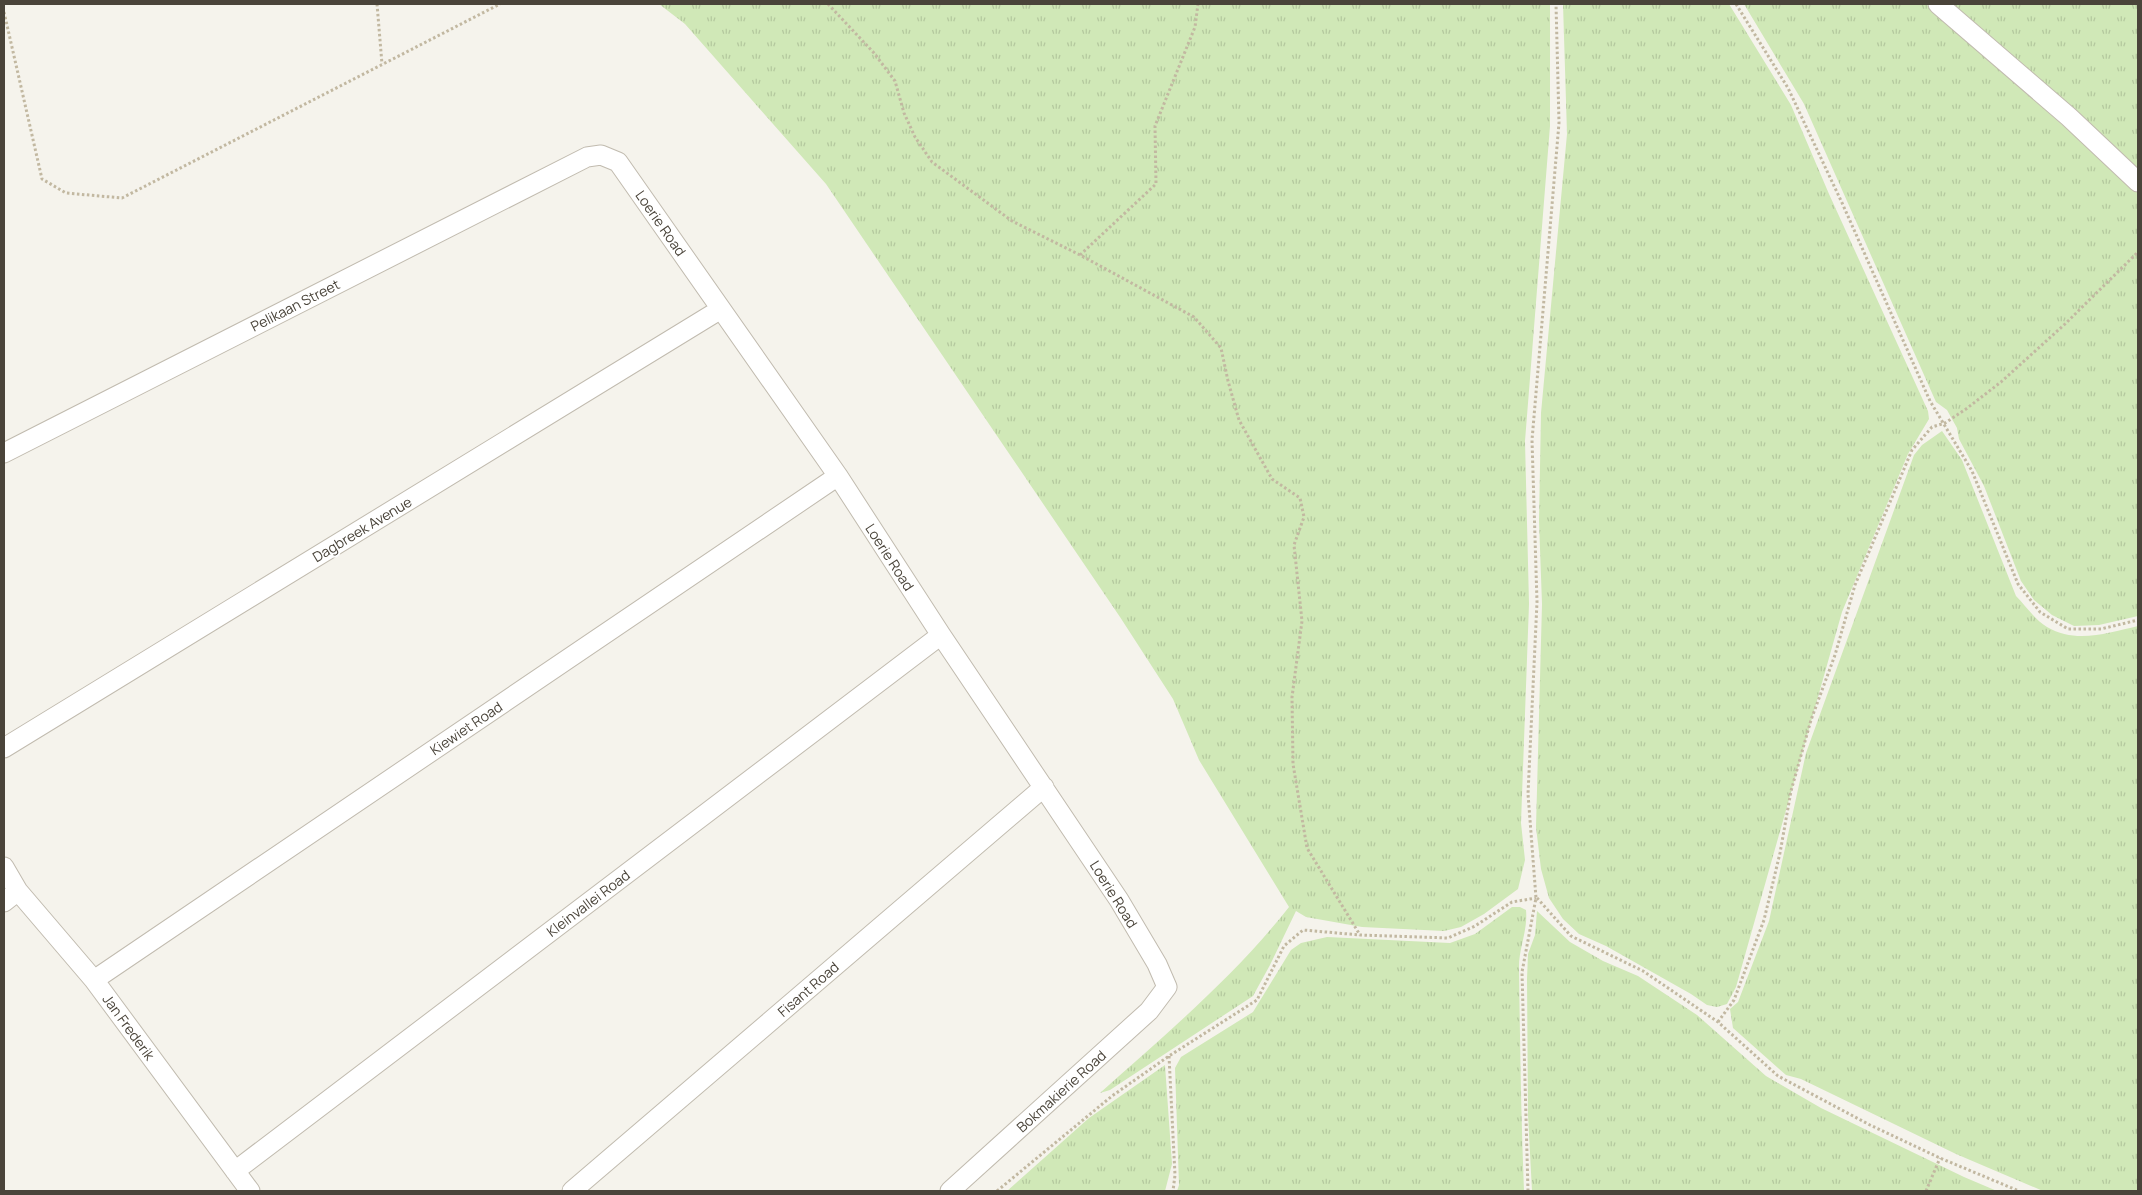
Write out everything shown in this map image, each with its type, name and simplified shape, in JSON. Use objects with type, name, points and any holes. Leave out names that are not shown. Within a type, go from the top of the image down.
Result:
[{"type":"street","points":[[1938,4],[2069,118],[2138,182]]},
{"type":"street","name":"Loerie Road","points":[[587,157],[601,155],[618,162],[838,476],[941,635],[1119,900],[1157,964],[1167,987]]},
{"type":"street","name":"Pelikaan Street","points":[[4,453],[587,157]]},
{"type":"street","name":"Dagbreek Avenue","points":[[4,748],[721,309]]},
{"type":"street","name":"Kiewiet Road","points":[[94,980],[838,476]]},
{"type":"street","name":"Kleinvallei Road","points":[[236,1171],[941,635]]},
{"type":"street","name":"Fisant Road","points":[[572,1191],[1044,787]]},
{"type":"street","name":"Jan Frederik","points":[[4,866],[11,896],[94,980],[250,1191]]},
{"type":"street","name":"Bokmakierie Road","points":[[950,1191],[1149,1011],[1167,987]]},
{"type":"path","points":[[376,4],[382,64]]},
{"type":"path","points":[[4,12],[42,180],[66,193],[122,198],[500,4]]},
{"type":"path","points":[[828,4],[874,52],[895,81],[907,121],[932,162],[1012,221],[1080,254],[1194,317],[1221,348],[1228,382],[1240,420],[1272,479],[1300,498],[1304,517],[1294,546],[1302,621],[1292,697],[1293,764],[1307,848],[1360,935]]},
{"type":"path","points":[[1080,254],[1156,184],[1155,126],[1194,27],[1198,4]]},
{"type":"path","points":[[1528,1191],[1522,972],[1536,898],[1528,794],[1537,602],[1532,440],[1559,123],[1556,4]]},
{"type":"path","points":[[1736,4],[1788,88],[1843,205],[1930,401],[1945,423],[1972,471],[2018,584],[2040,612],[2068,629],[2101,628],[2138,620]]},
{"type":"path","points":[[1718,1022],[1734,1000],[1764,920],[1780,854],[1791,791],[1811,720],[1835,655],[1855,585],[1912,450],[1932,427],[1945,423],[2001,382],[2065,324],[2138,252]]},
{"type":"path","points":[[997,1191],[1112,1096],[1257,1000],[1284,946],[1303,930],[1360,935],[1448,938],[1475,926],[1512,902],[1536,898]]},
{"type":"path","points":[[1536,898],[1571,936],[1644,971],[1718,1022],[1778,1076],[1870,1125],[1940,1158],[2019,1191]]},
{"type":"path","points":[[1170,1056],[1175,1175],[1172,1191]]},
{"type":"path","points":[[1926,1191],[1940,1158]]},
{"type":"green space","points":[[659,4],[1550,4],[1550,126],[1525,441],[1529,604],[1521,823],[1525,860],[1518,889],[1484,914],[1461,927],[1444,931],[1362,927],[1306,917],[1296,911],[1253,996],[1110,1090],[1100,1093],[1222,981],[1268,933],[1289,907],[1199,760],[1173,699],[1120,617],[826,184],[685,24]]},
{"type":"green space","points":[[1563,4],[1729,4],[1791,105],[1829,194],[1928,411],[1929,419],[1908,454],[1842,612],[1736,987],[1727,1004],[1717,1007],[1707,1005],[1606,946],[1579,934],[1563,919],[1549,898],[1541,869],[1536,827],[1542,604],[1539,521],[1541,413],[1567,134]]},
{"type":"green space","points":[[1744,4],[1926,4],[2138,192],[2138,616],[2099,625],[2074,626],[2052,615],[2034,600],[2021,581],[1984,486],[1959,439],[1957,428],[1947,410],[1936,402],[1804,104]]},
{"type":"green space","points":[[1947,4],[2138,4],[2138,171]]},
{"type":"green space","points":[[1942,431],[1962,460],[2016,596],[2035,617],[2047,627],[2069,635],[2092,636],[2138,626],[2138,1191],[2043,1191],[1956,1154],[1801,1079],[1786,1075],[1733,1028],[1730,1009],[1738,1002],[1769,921],[1806,753],[1914,455],[1922,445]]},
{"type":"green space","points":[[1512,907],[1520,907],[1526,910],[1526,925],[1519,967],[1524,1191],[1177,1191],[1179,1185],[1175,1068],[1181,1057],[1253,1012],[1291,950],[1301,943],[1327,937],[1450,943],[1475,934]]},
{"type":"green space","points":[[1537,911],[1570,942],[1603,961],[1638,976],[1697,1015],[1766,1076],[1821,1108],[1997,1191],[1532,1191],[1528,1115],[1527,979],[1528,954],[1535,935]]},
{"type":"green space","points":[[1165,1065],[1172,1164],[1165,1191],[1007,1191],[1089,1118]]}]
